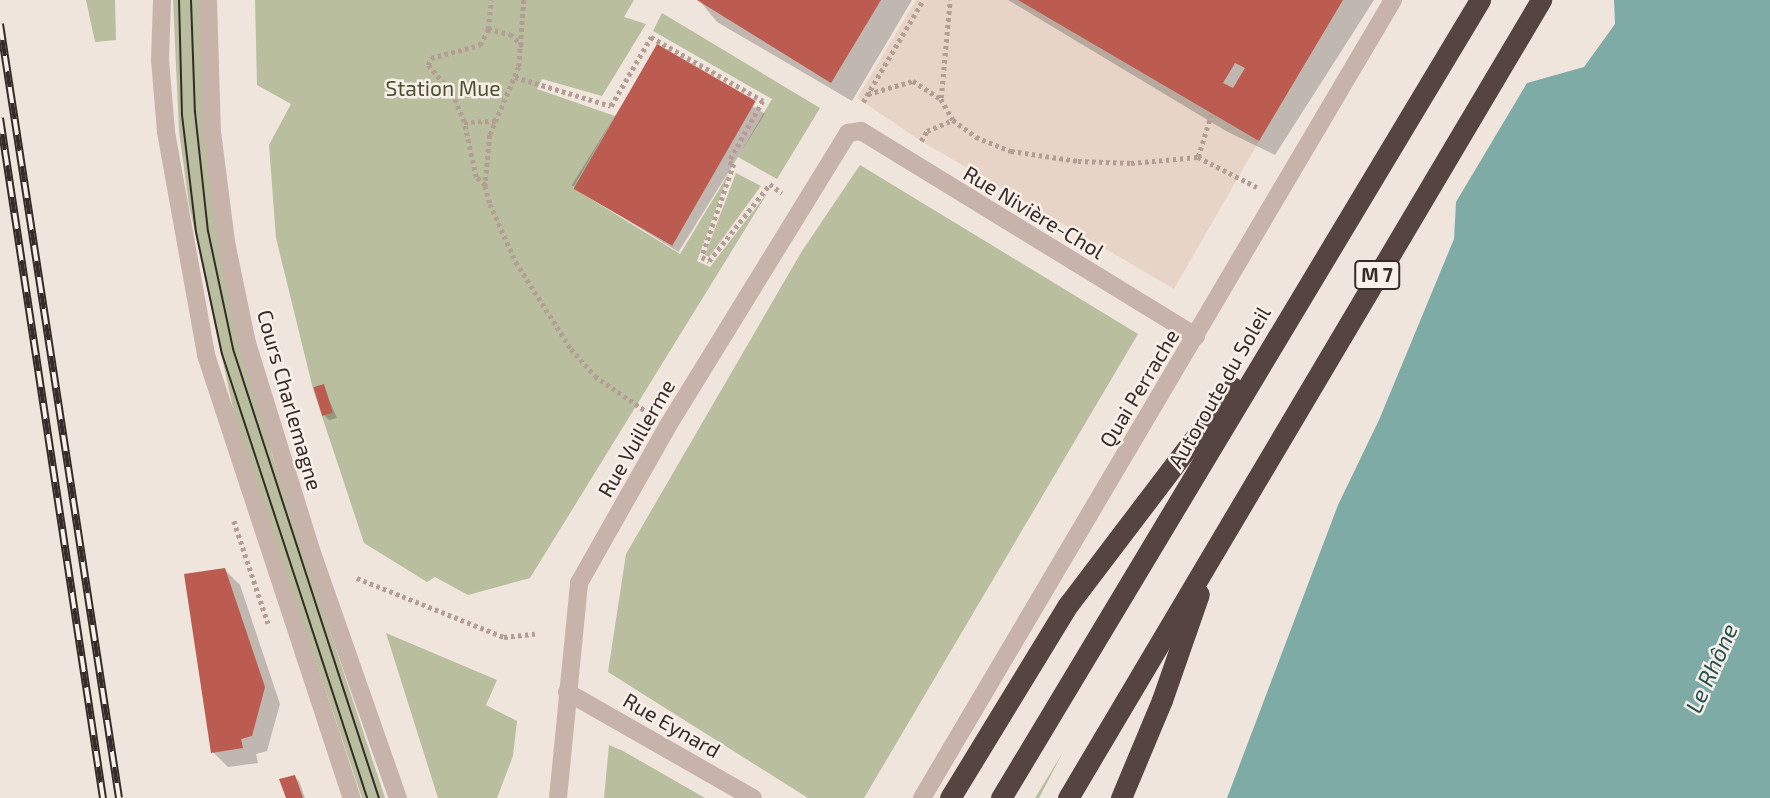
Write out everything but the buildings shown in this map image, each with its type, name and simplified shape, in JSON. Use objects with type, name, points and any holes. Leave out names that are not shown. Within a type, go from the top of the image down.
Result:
[{"type":"highway","name":"Autoroute du Soleil","points":[[1001,798],[1480,0]]},
{"type":"highway","name":"M 7","points":[[1068,798],[1541,0]]},
{"type":"highway","points":[[950,798],[1068,605],[1290,314]]},
{"type":"highway","points":[[1121,798],[1162,700],[1213,551]]},
{"type":"street","points":[[162,0],[160,60],[166,132],[206,355],[271,563],[352,798]]},
{"type":"street","name":"Cours Charlemagne","points":[[208,0],[212,132],[226,242],[247,343],[306,538],[398,798]]},
{"type":"street","name":"Quai Perrache","points":[[922,798],[1393,0]]},
{"type":"street","name":"Rue Nivière-Chol","points":[[848,133],[861,131],[1196,336]]},
{"type":"street","name":"Rue Vuillerme","points":[[558,798],[579,583],[669,424],[848,133]]},
{"type":"street","name":"Rue Eynard","points":[[568,692],[753,798]]},
{"type":"path","points":[[491,0],[488,29],[480,45],[431,58],[428,65],[453,95],[464,122],[476,177],[485,186],[516,262],[571,349],[595,376],[669,424]]},
{"type":"path","points":[[485,186],[490,135],[515,77],[523,46],[524,0]]},
{"type":"path","points":[[863,102],[923,0]]},
{"type":"path","points":[[941,99],[950,0]]},
{"type":"path","points":[[488,29],[510,34],[523,46]]},
{"type":"path","points":[[515,77],[611,106],[651,37],[763,102],[729,162],[734,164],[702,257],[709,261],[770,184],[782,193]]},
{"type":"path","points":[[868,94],[913,81],[941,99],[954,120],[976,137],[1011,150],[1078,161],[1155,163],[1198,156],[1276,197]]},
{"type":"path","points":[[1198,156],[1211,115]]},
{"type":"path","points":[[921,141],[927,131],[954,120]]},
{"type":"path","points":[[464,122],[497,121]]},
{"type":"path","points":[[356,578],[504,637],[535,634]]},
{"type":"green space","points":[[86,0],[115,0],[116,40],[95,42]]},
{"type":"green space","points":[[173,0],[201,0],[202,68],[272,455],[385,798],[362,798],[237,427],[189,205],[179,131]]},
{"type":"green space","name":"Station Mue","points":[[255,0],[634,0],[624,17],[646,24],[602,96],[542,79],[537,89],[615,116],[573,188],[680,254],[729,173],[697,261],[710,267],[768,192],[530,578],[468,595],[435,577],[427,582],[364,543],[313,389],[276,238],[269,145],[291,104],[257,85]]},
{"type":"green space","points":[[662,13],[820,108],[777,179],[738,157],[772,99],[653,31]]},
{"type":"green space","points":[[860,165],[1138,334],[864,798],[808,798],[608,672],[626,554],[802,251]]},
{"type":"green space","points":[[736,173],[761,186],[709,257],[705,255]]},
{"type":"green space","points":[[386,633],[497,680],[486,705],[517,721],[513,756],[497,798],[438,798]]},
{"type":"green space","points":[[609,745],[623,751],[705,798],[604,798]]},
{"type":"green space","points":[[1063,752],[1039,798],[1035,798]]},
{"type":"shaded area","points":[[916,0],[1018,0],[1259,141],[1174,289],[921,141],[857,98]]},
{"type":"water","name":"Le Rhône","points":[[1614,0],[1770,0],[1770,798],[1227,798],[1338,505],[1379,420],[1454,239],[1456,202],[1527,83],[1584,67],[1615,24]]},
{"type":"tram line","points":[[179,0],[182,115],[196,232],[222,354],[367,798]]},
{"type":"tram line","points":[[191,0],[195,112],[208,231],[233,349],[379,798]]},
{"type":"railway","points":[[0,24],[119,798]]},
{"type":"railway","points":[[0,118],[103,798]]}]
